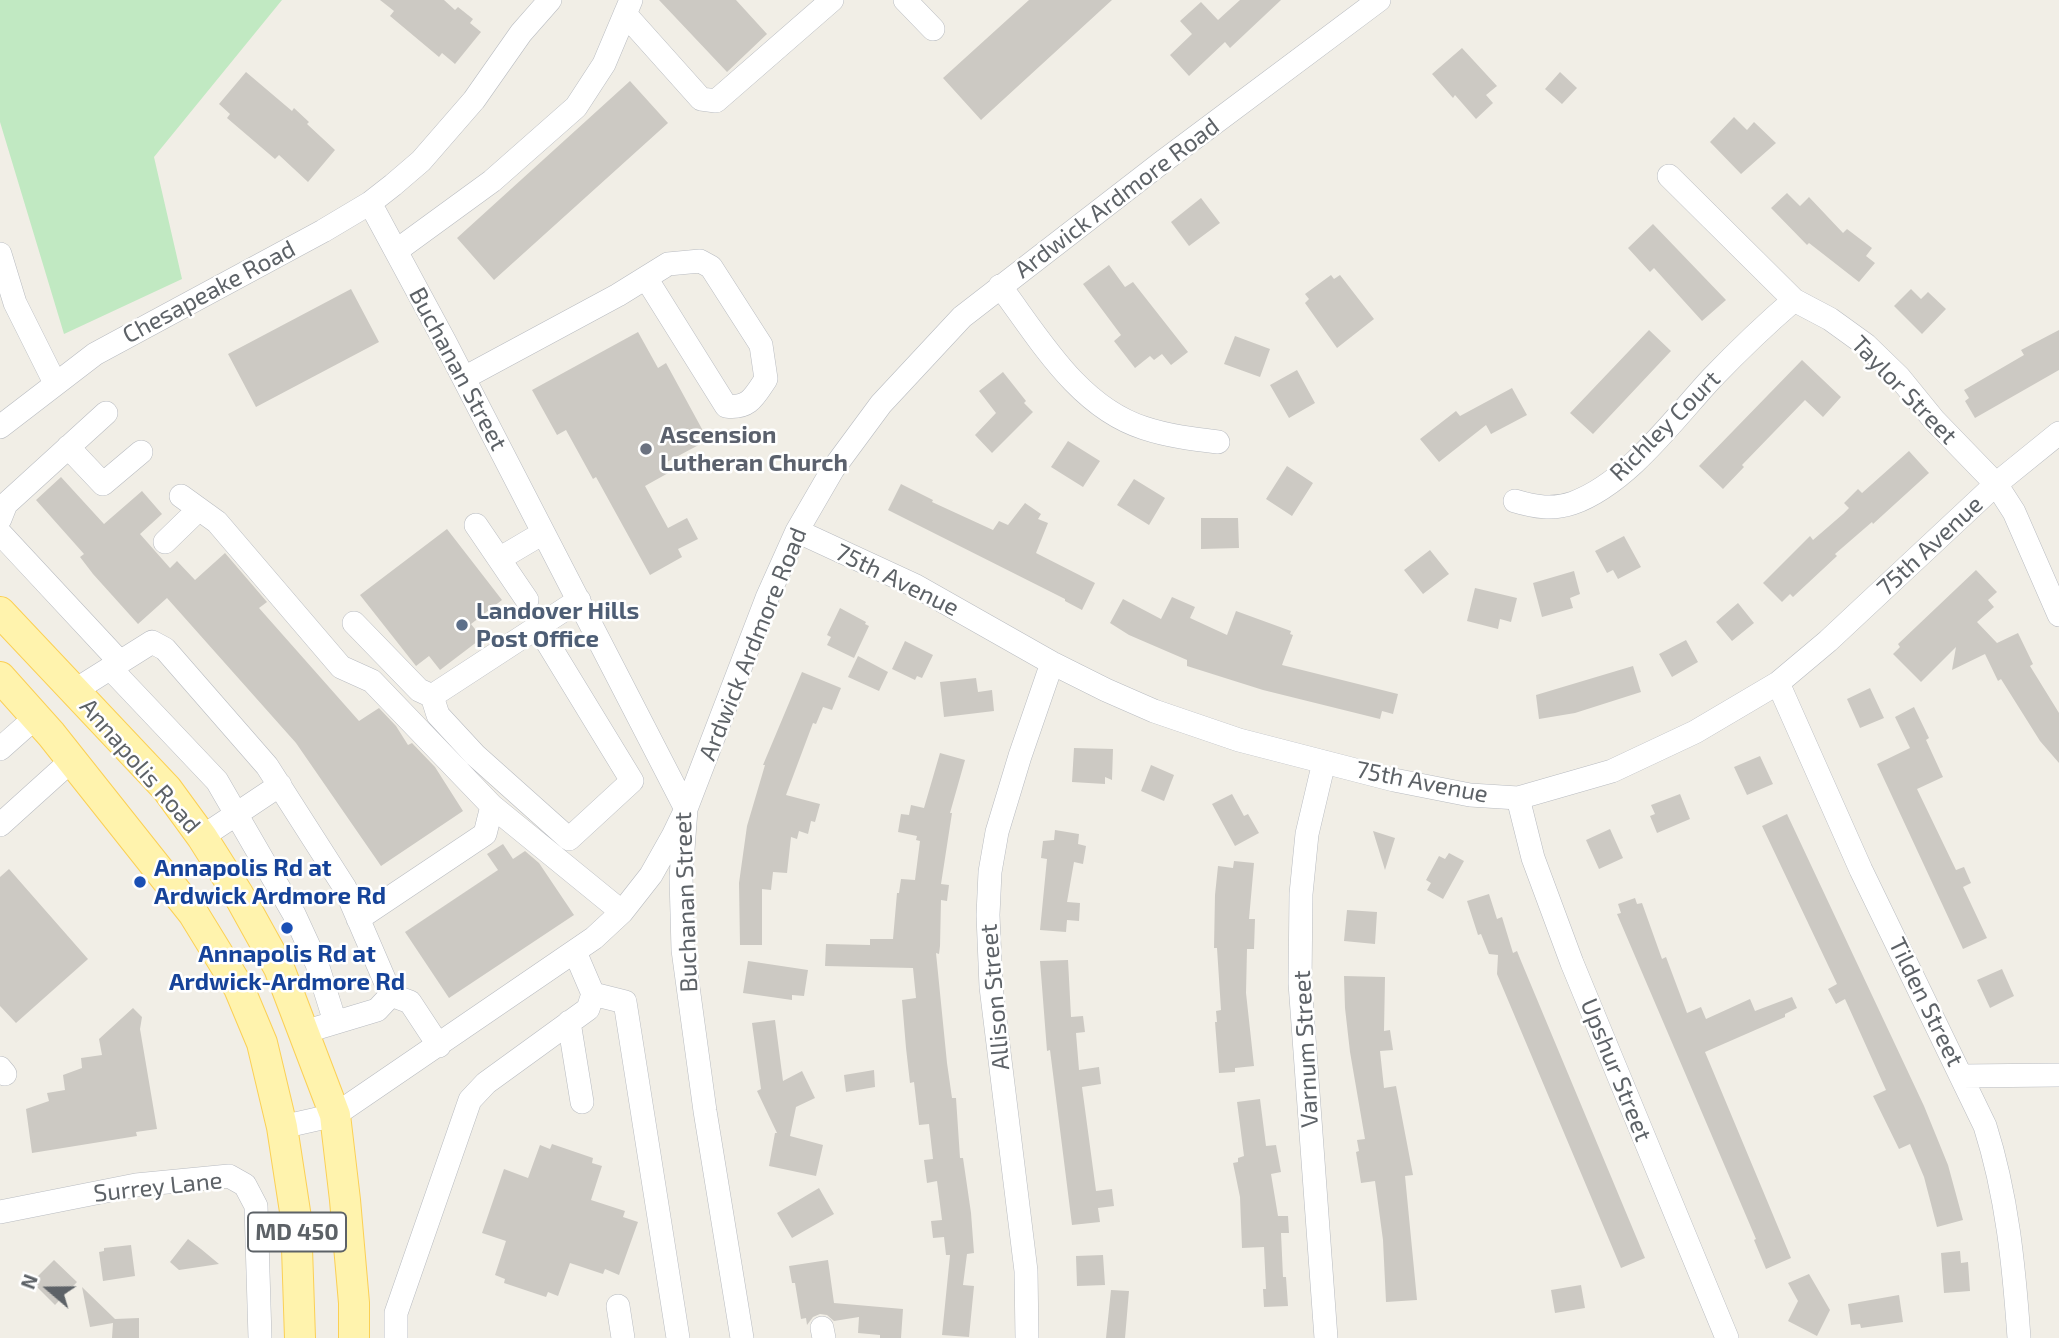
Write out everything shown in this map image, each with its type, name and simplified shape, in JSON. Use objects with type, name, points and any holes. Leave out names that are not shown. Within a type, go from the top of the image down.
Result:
[{"type":"main road","name":"Annapolis Road","points":[[0,612],[167,789],[239,894],[279,968],[335,1115],[351,1264],[354,1338]]},
{"type":"main road","name":"Annapolis Road","points":[[0,677],[72,760],[193,913],[239,988],[262,1043],[282,1127],[296,1218],[299,1338]]},
{"type":"street","name":"Chesapeake Road","points":[[1,424],[94,355],[370,203],[421,160],[474,100],[521,33],[550,0]]},
{"type":"street","points":[[396,251],[492,181],[576,107],[604,64],[628,7],[701,99],[716,102],[832,0]]},
{"type":"street","points":[[905,0],[933,29]]},
{"type":"street","name":"Ardwick Ardmore Road","points":[[282,1127],[335,1115],[575,952],[622,912],[651,875],[686,809],[767,598],[797,531],[833,469],[881,404],[962,317],[1000,286],[1379,0]]},
{"type":"street","name":"Taylor Street","points":[[1670,176],[1794,300],[1830,319],[1866,345],[1899,377],[1934,419],[1996,484],[2014,512],[2059,615]]},
{"type":"street","name":"Buchanan Street","points":[[370,203],[464,378],[686,809],[681,877],[683,950],[705,1111],[742,1338]]},
{"type":"street","points":[[0,254],[9,312],[55,383]]},
{"type":"street","points":[[464,378],[668,264],[700,261],[710,267],[761,345],[766,379],[753,399],[738,407],[726,406],[646,278]]},
{"type":"street","points":[[1000,286],[1062,368],[1098,403],[1142,427],[1181,438],[1218,442]]},
{"type":"street","name":"Richley Court","points":[[1515,502],[1536,508],[1573,503],[1616,477],[1676,419],[1762,328],[1794,300]]},
{"type":"street","points":[[0,519],[6,504],[106,413]]},
{"type":"street","name":"75th Avenue","points":[[797,531],[916,586],[1052,663],[1154,711],[1239,740],[1394,780],[1470,796],[1518,798],[1612,771],[1695,732],[1778,682],[1828,641],[1996,484],[2059,433]]},
{"type":"street","points":[[68,447],[103,484],[141,452]]},
{"type":"street","points":[[165,542],[190,502],[217,522],[341,667],[372,681],[492,806],[622,912]]},
{"type":"street","points":[[476,525],[527,600]]},
{"type":"street","points":[[0,533],[217,781],[294,914],[317,964],[335,1023]]},
{"type":"street","points":[[499,559],[543,533]]},
{"type":"street","points":[[432,696],[579,600]]},
{"type":"street","points":[[354,623],[419,690],[432,696],[438,715],[475,755],[569,839],[632,782],[538,627]]},
{"type":"street","points":[[74,691],[152,642],[164,649],[267,766],[345,888],[391,995],[410,1002],[439,1046]]},
{"type":"street","name":"Allison Street","points":[[1027,1338],[1026,1271],[991,986],[988,915],[990,872],[997,832],[1052,663]]},
{"type":"street","name":"Tilden Street","points":[[1778,682],[1861,870],[1985,1126],[1998,1166],[2008,1223],[2020,1338]]},
{"type":"street","points":[[0,749],[36,717]]},
{"type":"street","points":[[0,825],[72,760]]},
{"type":"street","name":"Varnum Street","points":[[1324,762],[1307,834],[1301,894],[1300,983],[1326,1338]]},
{"type":"street","points":[[202,837],[280,786]]},
{"type":"street","name":"Upshur Street","points":[[1518,798],[1533,858],[1572,963],[1727,1338]]},
{"type":"street","points":[[358,919],[485,834],[492,806]]},
{"type":"street","points":[[396,1338],[396,1313],[470,1100],[486,1083],[588,1009],[593,994],[575,952]]},
{"type":"street","points":[[593,994],[625,1002],[678,1338]]},
{"type":"street","points":[[304,1032],[377,1010],[391,995]]},
{"type":"street","points":[[569,1022],[582,1102]]},
{"type":"street","points":[[1962,1076],[2059,1075]]},
{"type":"street","name":"Surrey Lane","points":[[0,1212],[136,1185],[229,1176],[245,1185],[256,1206],[260,1338]]},
{"type":"street","points":[[618,1306],[623,1338]]},
{"type":"green space","points":[[0,0],[282,0],[154,157],[182,279],[64,334],[0,122]]},
{"type":"building","points":[[380,0],[444,0],[455,10],[458,7],[473,19],[470,23],[481,32],[455,64],[442,53],[439,57],[390,16],[394,11]]},
{"type":"building","points":[[659,0],[736,0],[767,34],[727,72]]},
{"type":"building","points":[[1029,0],[1112,0],[981,120],[943,78]]},
{"type":"building","points":[[1240,0],[1281,0],[1230,48],[1225,42],[1189,76],[1170,55],[1192,34],[1180,21],[1201,2],[1218,20]]},
{"type":"building","points":[[1462,48],[1497,86],[1486,95],[1493,103],[1476,119],[1432,74]]},
{"type":"building","points":[[246,72],[292,111],[294,108],[335,150],[308,182],[279,155],[275,159],[227,118],[230,114],[219,104]]},
{"type":"building","points":[[1560,72],[1577,88],[1562,104],[1545,89]]},
{"type":"building","points":[[630,81],[668,123],[494,280],[457,238]]},
{"type":"building","points":[[1734,117],[1747,130],[1754,122],[1776,143],[1741,174],[1710,142]]},
{"type":"building","points":[[1787,193],[1800,206],[1809,197],[1843,233],[1847,229],[1872,248],[1866,256],[1875,263],[1859,282],[1809,243],[1807,245],[1771,208]]},
{"type":"building","points":[[1201,198],[1220,223],[1189,246],[1171,222]]},
{"type":"building","points":[[1653,224],[1726,300],[1702,321],[1654,268],[1650,272],[1628,248]]},
{"type":"building","points":[[1109,265],[1125,287],[1133,282],[1188,352],[1171,365],[1162,354],[1154,360],[1150,356],[1135,368],[1114,341],[1121,335],[1083,284]]},
{"type":"building","points":[[1331,275],[1334,279],[1340,275],[1374,319],[1337,348],[1305,303],[1309,299],[1305,294]]},
{"type":"building","points":[[351,289],[379,342],[256,407],[228,354]]},
{"type":"building","points":[[1911,289],[1921,299],[1928,292],[1946,309],[1922,334],[1894,306]]},
{"type":"building","points":[[1649,330],[1671,351],[1593,434],[1570,413]]},
{"type":"building","points":[[2059,330],[2059,370],[1975,418],[1965,401],[1969,398],[1964,390],[2024,355],[2021,350]]},
{"type":"building","points":[[638,332],[658,368],[666,363],[708,440],[665,463],[670,472],[645,486],[668,528],[687,518],[698,539],[678,549],[682,557],[650,575],[596,477],[593,479],[566,430],[557,435],[532,390]]},
{"type":"building","points":[[1235,336],[1270,349],[1260,377],[1224,364]]},
{"type":"building","points":[[1802,360],[1841,397],[1823,417],[1805,400],[1742,465],[1744,467],[1723,489],[1699,466]]},
{"type":"building","points":[[1297,370],[1315,403],[1289,418],[1270,385]]},
{"type":"building","points":[[1003,372],[1033,412],[992,453],[975,435],[996,413],[979,391]]},
{"type":"building","points":[[1512,388],[1527,415],[1491,434],[1486,425],[1439,462],[1420,439],[1456,411],[1460,416]]},
{"type":"building","points":[[1068,441],[1100,461],[1083,487],[1051,467]]},
{"type":"building","points":[[1909,451],[1929,473],[1835,554],[1837,556],[1793,597],[1790,594],[1782,602],[1763,583],[1810,536],[1813,540],[1843,514],[1849,508],[1844,503],[1858,489],[1862,493]]},
{"type":"building","points":[[1287,466],[1313,483],[1292,516],[1266,499]]},
{"type":"building","points":[[61,477],[104,524],[142,491],[162,514],[140,534],[170,568],[177,561],[195,580],[225,553],[267,602],[259,608],[359,721],[379,708],[396,726],[408,745],[412,743],[435,767],[463,811],[381,866],[296,743],[167,598],[138,624],[93,574],[80,557],[84,554],[36,500]]},
{"type":"building","points":[[1134,479],[1165,498],[1149,525],[1117,505]]},
{"type":"building","points":[[901,484],[933,500],[932,502],[993,530],[999,521],[1008,525],[1025,503],[1041,514],[1038,519],[1048,523],[1036,553],[1095,583],[1082,610],[888,510]]},
{"type":"building","points":[[1201,518],[1238,518],[1239,548],[1201,549]]},
{"type":"building","points":[[447,529],[502,600],[471,624],[482,638],[440,670],[429,656],[416,666],[360,595]]},
{"type":"building","points":[[1624,536],[1641,567],[1618,579],[1613,570],[1607,573],[1595,551]]},
{"type":"building","points":[[1430,550],[1449,574],[1423,594],[1404,570]]},
{"type":"building","points":[[1976,570],[1997,592],[1988,600],[1994,607],[1977,622],[1997,643],[2018,633],[2033,664],[2030,666],[2059,713],[2059,763],[2040,741],[2001,679],[1998,681],[1985,654],[1952,670],[1956,647],[1921,682],[1893,654],[1900,647],[1898,644]]},
{"type":"building","points":[[1574,571],[1580,594],[1570,598],[1573,608],[1542,617],[1533,583]]},
{"type":"building","points":[[1475,588],[1517,598],[1511,622],[1500,619],[1498,629],[1467,621]]},
{"type":"building","points":[[1172,597],[1195,607],[1190,618],[1227,635],[1236,611],[1291,631],[1290,634],[1293,635],[1282,665],[1398,694],[1393,714],[1382,711],[1380,719],[1263,690],[1187,666],[1187,660],[1129,635],[1110,623],[1123,599],[1161,619]]},
{"type":"building","points":[[1738,603],[1754,623],[1732,641],[1716,622]]},
{"type":"building","points":[[840,608],[869,626],[854,658],[827,645],[831,637],[827,635]]},
{"type":"building","points":[[1686,640],[1698,662],[1672,677],[1659,654]]},
{"type":"building","points":[[905,641],[933,655],[922,678],[917,676],[915,680],[892,669]]},
{"type":"building","points":[[858,656],[888,672],[879,691],[848,677]]},
{"type":"building","points":[[1633,666],[1641,692],[1575,713],[1539,719],[1536,695]]},
{"type":"building","points":[[802,672],[841,688],[832,710],[823,707],[816,724],[813,723],[786,795],[820,804],[808,834],[799,831],[797,839],[791,837],[787,873],[773,872],[771,890],[762,889],[762,945],[740,945],[739,883],[747,826],[763,765]]},
{"type":"building","points":[[976,678],[978,692],[992,690],[994,711],[944,717],[940,682]]},
{"type":"building","points":[[1870,688],[1884,718],[1860,728],[1847,699]]},
{"type":"building","points":[[1914,707],[1943,777],[1917,789],[1956,870],[1964,867],[1971,883],[1963,887],[1987,938],[1963,949],[1877,764],[1910,748],[1895,717]]},
{"type":"building","points":[[1074,748],[1113,749],[1112,780],[1105,777],[1105,784],[1072,782]]},
{"type":"building","points":[[940,753],[965,760],[950,813],[941,884],[949,885],[947,901],[941,900],[940,946],[939,954],[936,953],[947,1063],[952,1098],[956,1098],[960,1158],[963,1158],[971,1213],[974,1253],[967,1254],[963,1285],[974,1286],[969,1337],[942,1335],[950,1255],[946,1255],[944,1237],[933,1238],[931,1221],[942,1220],[937,1181],[927,1183],[924,1160],[933,1159],[929,1124],[919,1125],[914,1082],[910,1083],[902,1000],[916,998],[913,968],[825,966],[826,944],[870,945],[870,939],[893,939],[897,893],[901,879],[915,880],[920,841],[916,840],[917,836],[898,832],[901,814],[909,815],[911,805],[924,808]]},
{"type":"building","points":[[1760,756],[1773,784],[1747,795],[1734,767]]},
{"type":"building","points":[[1151,765],[1174,775],[1164,801],[1141,791]]},
{"type":"building","points":[[1232,794],[1244,816],[1248,814],[1259,833],[1235,846],[1212,804]]},
{"type":"building","points":[[1680,794],[1690,819],[1657,833],[1650,816],[1655,814],[1651,805]]},
{"type":"building","points":[[1787,814],[1924,1106],[1948,1165],[1963,1220],[1937,1227],[1924,1177],[1910,1144],[1899,1149],[1873,1096],[1886,1090],[1845,999],[1836,1004],[1828,989],[1837,984],[1762,826]]},
{"type":"building","points":[[1610,829],[1623,858],[1599,869],[1586,840]]},
{"type":"building","points":[[1055,830],[1079,834],[1078,844],[1086,846],[1083,864],[1074,862],[1067,902],[1080,903],[1079,921],[1067,920],[1066,932],[1040,930],[1047,859],[1041,858],[1043,841],[1054,840]]},
{"type":"building","points":[[1373,831],[1395,838],[1385,870]]},
{"type":"building","points":[[503,844],[513,859],[525,851],[539,863],[574,915],[449,998],[405,932],[498,870],[487,854]]},
{"type":"building","points":[[1449,853],[1464,861],[1443,899],[1427,890],[1431,883],[1426,880],[1439,856],[1445,859]]},
{"type":"building","points":[[1234,861],[1254,863],[1249,919],[1255,919],[1254,949],[1247,949],[1246,993],[1254,1066],[1235,1068],[1235,1072],[1219,1073],[1215,1022],[1216,1011],[1221,1010],[1217,948],[1214,948],[1215,895],[1218,866],[1233,868]]},
{"type":"building","points":[[9,869],[88,959],[16,1023],[0,1006],[0,877]]},
{"type":"building","points":[[1489,894],[1497,919],[1502,917],[1513,953],[1517,951],[1645,1258],[1621,1268],[1497,974],[1498,955],[1489,954],[1481,934],[1478,935],[1467,901]]},
{"type":"building","points":[[1635,898],[1637,904],[1642,903],[1662,959],[1666,957],[1687,1013],[1701,1007],[1706,1019],[1750,999],[1755,1011],[1792,997],[1797,1008],[1785,1014],[1785,1017],[1705,1052],[1791,1258],[1766,1269],[1754,1240],[1756,1239],[1617,914],[1621,913],[1618,904]]},
{"type":"building","points":[[1347,910],[1377,912],[1375,944],[1344,941]]},
{"type":"building","points":[[1068,960],[1071,1017],[1083,1016],[1085,1032],[1076,1033],[1079,1070],[1099,1067],[1101,1084],[1082,1087],[1096,1191],[1112,1189],[1114,1206],[1098,1208],[1100,1222],[1072,1225],[1050,1050],[1047,1051],[1040,961]]},
{"type":"building","points":[[748,961],[808,970],[804,996],[792,995],[792,1000],[743,993]]},
{"type":"building","points":[[2002,969],[2014,996],[1990,1008],[1977,980]]},
{"type":"building","points":[[1344,976],[1385,977],[1384,1031],[1390,1030],[1393,1050],[1380,1051],[1384,1088],[1396,1086],[1413,1175],[1405,1176],[1417,1300],[1386,1302],[1383,1240],[1375,1181],[1361,1183],[1356,1152],[1359,1151],[1357,1140],[1365,1139],[1350,1052]]},
{"type":"building","points":[[133,1008],[142,1017],[140,1029],[157,1129],[136,1132],[137,1136],[32,1153],[26,1109],[49,1101],[47,1093],[65,1090],[63,1075],[82,1068],[81,1058],[102,1055],[99,1039]]},
{"type":"building","points":[[775,1020],[783,1081],[802,1071],[815,1098],[796,1107],[790,1136],[823,1145],[816,1176],[769,1166],[777,1133],[757,1091],[761,1089],[752,1023]]},
{"type":"building","points":[[874,1070],[875,1087],[846,1092],[844,1075]]},
{"type":"building","points":[[1260,1099],[1266,1146],[1276,1145],[1281,1172],[1271,1174],[1278,1216],[1288,1216],[1289,1233],[1281,1233],[1283,1277],[1286,1277],[1288,1306],[1264,1307],[1264,1247],[1242,1248],[1240,1197],[1233,1163],[1244,1156],[1237,1102]]},
{"type":"building","points":[[552,1144],[593,1158],[592,1163],[602,1166],[591,1200],[625,1211],[623,1217],[638,1222],[619,1275],[605,1269],[603,1274],[570,1263],[558,1296],[548,1292],[546,1297],[504,1283],[505,1279],[495,1275],[506,1241],[482,1233],[504,1169],[528,1178],[540,1145],[550,1149]]},
{"type":"building","points":[[819,1188],[834,1214],[792,1238],[777,1213]]},
{"type":"building","points":[[188,1239],[219,1264],[179,1270],[170,1262]]},
{"type":"building","points":[[131,1245],[135,1276],[103,1281],[99,1252],[104,1251],[104,1248]]},
{"type":"building","points":[[1960,1251],[1961,1263],[1968,1262],[1970,1291],[1944,1293],[1941,1253]]},
{"type":"building","points":[[1103,1255],[1105,1285],[1077,1286],[1076,1256]]},
{"type":"building","points":[[54,1260],[77,1282],[55,1305],[34,1284],[39,1278],[37,1277]]},
{"type":"building","points":[[828,1260],[834,1303],[903,1309],[901,1338],[880,1338],[880,1335],[858,1333],[859,1317],[834,1321],[827,1315],[820,1314],[813,1317],[807,1325],[806,1318],[801,1319],[789,1266]]},
{"type":"building","points":[[1809,1274],[1830,1310],[1817,1336],[1788,1321],[1798,1301],[1788,1283]]},
{"type":"building","points":[[1581,1285],[1585,1308],[1555,1313],[1551,1290]]},
{"type":"building","points":[[82,1287],[115,1319],[139,1318],[139,1338],[112,1338],[113,1323],[90,1327]]},
{"type":"building","points":[[1111,1290],[1129,1291],[1125,1338],[1106,1338]]},
{"type":"building","points":[[1899,1295],[1903,1322],[1861,1328],[1860,1324],[1851,1325],[1848,1304]]},
{"type":"place","name":"Ascension Lutheran Church","points":[[646,449]]},
{"type":"place","name":"Landover Hills Post Office","points":[[462,625]]},
{"type":"place","name":"Annapolis Rd at Ardwick Ardmore Rd","points":[[140,882]]},
{"type":"place","name":"Annapolis Rd at Ardwick-Ardmore Rd","points":[[287,928]]}]
